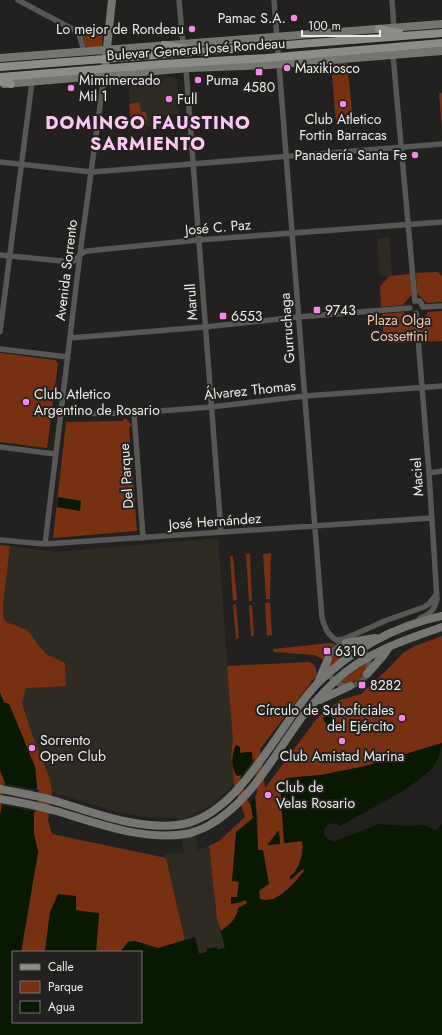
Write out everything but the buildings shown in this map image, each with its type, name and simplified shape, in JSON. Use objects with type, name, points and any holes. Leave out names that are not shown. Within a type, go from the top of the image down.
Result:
[{"type":"main road","name":"Avenida Sorrento","points":[[104,72],[110,1]]},
{"type":"main road","name":"Bulevar General José Rondeau","points":[[0,67],[201,51],[379,29],[442,24]]},
{"type":"main road","points":[[379,29],[410,35]]},
{"type":"main road","name":"Bulevar General José Rondeau","points":[[0,58],[164,45],[442,33]]},
{"type":"main road","name":"Bulevar General José Rondeau","points":[[0,77],[188,69],[442,43]]},
{"type":"main road","points":[[164,45],[201,51]]},
{"type":"main road","name":"Bulevar General José Rondeau","points":[[0,83],[11,84],[32,82],[163,64],[393,55],[442,51]]},
{"type":"main road","points":[[163,64],[188,69]]},
{"type":"main road","points":[[0,789],[60,802],[96,815],[147,824],[176,825],[195,821],[208,815],[222,805],[241,786],[292,715],[316,685],[329,674],[362,648],[381,637],[441,615]]},
{"type":"main road","points":[[0,799],[57,811],[107,826],[147,834],[178,835],[196,831],[223,816],[243,798],[303,715],[335,681],[368,656],[442,627]]},
{"type":"main road","points":[[343,643],[381,637]]},
{"type":"main road","points":[[368,674],[389,647]]},
{"type":"main road","points":[[316,685],[328,658]]},
{"type":"main road","points":[[315,702],[350,686]]},
{"type":"street","points":[[18,0],[76,31],[79,34],[84,51]]},
{"type":"street","points":[[179,0],[183,44]]},
{"type":"street","name":"Gurruchaga","points":[[274,0],[322,618],[325,627],[334,640],[343,643],[355,644],[362,648]]},
{"type":"street","points":[[392,0],[394,28]]},
{"type":"street","points":[[393,55],[415,301]]},
{"type":"street","name":"Marull","points":[[188,69],[192,164],[220,532]]},
{"type":"street","name":"Avenida Sorrento","points":[[45,544],[80,254],[104,72]]},
{"type":"street","points":[[0,332],[32,82]]},
{"type":"street","points":[[0,162],[92,172],[442,144]]},
{"type":"street","name":"José C. Paz","points":[[0,255],[72,262],[76,260],[80,254],[86,251],[198,240],[442,222]]},
{"type":"street","points":[[415,301],[420,301],[423,307]]},
{"type":"street","points":[[410,308],[411,304],[415,301]]},
{"type":"street","points":[[423,307],[442,306]]},
{"type":"street","points":[[70,338],[205,327],[298,316],[410,308],[416,313],[420,312],[423,307]]},
{"type":"street","name":"Maciel","points":[[411,625],[415,619],[431,613],[435,606],[437,594],[416,313]]},
{"type":"street","points":[[0,349],[68,357]]},
{"type":"street","name":"Álvarez Thomas","points":[[60,414],[134,413],[211,407],[304,396],[442,386]]},
{"type":"street","name":"Del Parque","points":[[134,413],[143,538]]},
{"type":"street","points":[[0,447],[55,454]]},
{"type":"street","points":[[429,473],[442,472]]},
{"type":"street","name":"José Hernández","points":[[0,540],[45,544],[432,518]]},
{"type":"street","points":[[362,648],[368,656],[368,674],[362,681],[350,686],[344,686],[335,681],[329,674],[327,665],[330,654],[343,643],[387,620],[424,607],[429,604],[437,594]]},
{"type":"shaded area","points":[[172,77],[177,80],[179,114],[160,116],[161,127],[147,127],[147,132],[132,130],[128,81]]},
{"type":"shaded area","points":[[389,237],[392,275],[380,276],[377,239]]},
{"type":"shaded area","points":[[218,538],[233,741],[231,754],[234,784],[215,802],[192,815],[198,850],[209,846],[217,919],[225,948],[217,950],[216,947],[207,949],[207,952],[199,954],[195,938],[185,941],[165,854],[184,853],[178,818],[147,817],[117,812],[52,792],[22,703],[25,688],[46,654],[35,639],[6,622],[3,617],[3,606],[10,546],[55,552]]},
{"type":"green space","points":[[88,27],[103,34],[102,47],[86,47],[82,33]]},
{"type":"green space","name":"Club Atletico Fortin Barracas","points":[[347,62],[353,120],[336,122],[331,63]]},
{"type":"green space","points":[[439,93],[442,93],[442,130]]},
{"type":"green space","points":[[139,102],[141,112],[146,112],[147,124],[131,122],[129,104]]},
{"type":"green space","name":"Plaza Olga Cossettini","points":[[438,272],[442,276],[442,302],[427,303],[417,293],[416,273]]},
{"type":"green space","name":"Plaza Olga Cossettini","points":[[411,274],[412,294],[403,305],[381,307],[380,287],[389,276]]},
{"type":"green space","name":"Plaza Olga Cossettini","points":[[442,311],[442,341],[420,342],[419,323],[428,312]]},
{"type":"green space","name":"Plaza Olga Cossettini","points":[[404,312],[414,322],[415,342],[393,343],[383,333],[382,314]]},
{"type":"green space","name":"Club Atletico Argentino de Rosario","points":[[0,353],[55,360],[58,363],[47,448],[0,442]]},
{"type":"green space","points":[[125,418],[132,425],[129,428],[137,531],[53,538],[66,422],[122,421]]},
{"type":"green space","name":"Sorrento Open Club","points":[[0,545],[10,546],[3,617],[6,622],[27,630],[46,654],[65,663],[66,686],[26,688],[22,703],[33,737],[50,780],[52,792],[48,820],[52,834],[166,858],[185,941],[158,949],[131,941],[128,942],[121,951],[96,951],[99,914],[76,910],[50,912],[45,951],[21,951],[38,852],[34,834],[34,812],[37,787],[35,767],[9,704],[4,703],[0,693]]},
{"type":"green space","points":[[271,553],[270,599],[266,599],[263,554]]},
{"type":"green space","points":[[246,554],[250,554],[252,601],[249,601]]},
{"type":"green space","points":[[230,556],[233,556],[237,600],[233,601]]},
{"type":"green space","points":[[270,602],[272,635],[267,636],[265,603]]},
{"type":"green space","points":[[236,604],[239,638],[236,639],[233,605]]},
{"type":"green space","points":[[249,605],[252,605],[254,636],[251,636]]},
{"type":"green space","points":[[442,636],[442,743],[366,766],[321,775],[287,778],[284,843],[303,841],[303,851],[300,861],[290,880],[301,870],[303,869],[304,871],[285,891],[273,899],[260,899],[257,814],[251,752],[240,753],[241,775],[251,805],[253,818],[232,880],[239,881],[237,897],[231,904],[246,900],[247,903],[237,913],[232,923],[221,931],[217,919],[209,846],[219,841],[245,817],[234,784],[231,754],[233,741],[227,666],[309,662],[316,667],[316,676],[260,749],[265,788],[318,717],[340,700],[361,694],[403,653],[415,646]]},
{"type":"green space","points":[[330,643],[335,644],[327,653],[324,660],[314,655],[274,652],[273,649]]},
{"type":"green space","points":[[344,646],[359,648],[329,670],[330,658],[334,652]]},
{"type":"green space","points":[[367,662],[368,668],[364,676],[360,679],[345,683],[340,682]]},
{"type":"green space","points":[[0,770],[6,785],[0,816]]},
{"type":"water","points":[[58,497],[81,501],[80,511],[57,507]]},
{"type":"water","points":[[0,693],[4,703],[9,704],[35,767],[37,787],[34,812],[34,834],[38,852],[21,951],[12,951],[12,1023],[142,1023],[142,951],[121,951],[128,942],[135,941],[158,948],[195,937],[199,954],[207,952],[206,949],[217,947],[217,950],[225,948],[221,931],[235,918],[238,908],[247,903],[246,900],[231,904],[231,897],[237,897],[239,882],[232,881],[236,832],[253,818],[251,805],[241,775],[237,776],[233,769],[233,752],[236,745],[240,747],[240,753],[252,752],[258,850],[263,850],[269,884],[259,891],[260,899],[267,900],[279,896],[296,881],[304,871],[303,869],[301,870],[290,880],[290,876],[297,870],[301,860],[303,845],[302,841],[284,843],[280,782],[287,778],[321,775],[366,766],[442,743],[439,757],[433,768],[420,779],[403,791],[340,826],[334,823],[326,826],[324,833],[329,840],[335,841],[379,824],[407,826],[424,825],[436,830],[442,824],[442,1035],[0,1035],[0,816],[6,785],[0,770]]},
{"type":"water","points":[[330,714],[336,727],[329,730],[323,718]]},
{"type":"water","points":[[279,830],[280,844],[267,845]]},
{"type":"water","points":[[58,894],[76,896],[76,910],[99,913],[96,951],[45,951],[50,912]]},
{"type":"pier","points":[[254,758],[257,794],[249,804],[240,778]]},
{"type":"pier","points":[[3,783],[39,790],[36,812],[1,805]]},
{"type":"place","name":"Pamac S.A.","points":[[294,18]]},
{"type":"place","name":"Lo mejor de Rondeau","points":[[192,29]]},
{"type":"place","name":"Maxikiosco","points":[[287,68]]},
{"type":"place","name":"4580","points":[[259,72]]},
{"type":"place","name":"Puma","points":[[198,80]]},
{"type":"place","name":"Mimimercado Mil 1","points":[[71,88]]},
{"type":"place","name":"Full","points":[[169,99]]},
{"type":"place","name":"Club Atletico Fortin Barracas","points":[[343,104]]},
{"type":"place","name":"Panadería Santa Fe","points":[[415,155]]},
{"type":"place","name":"9743","points":[[317,310]]},
{"type":"place","name":"6553","points":[[223,316]]},
{"type":"place","name":"Club Atletico Argentino de Rosario","points":[[26,402]]},
{"type":"place","name":"6310","points":[[327,651]]},
{"type":"place","name":"8282","points":[[362,685]]},
{"type":"place","name":"Círculo de Suboficiales del Ejército","points":[[402,718]]},
{"type":"place","name":"Club Amistad Marina","points":[[342,741]]},
{"type":"place","name":"Sorrento Open Club","points":[[32,748]]},
{"type":"place","name":"Club de Velas Rosario","points":[[268,795]]},
{"type":"district","name":"DOMINGO FAUSTINO SARMIENTO","points":[[148,133]]}]
